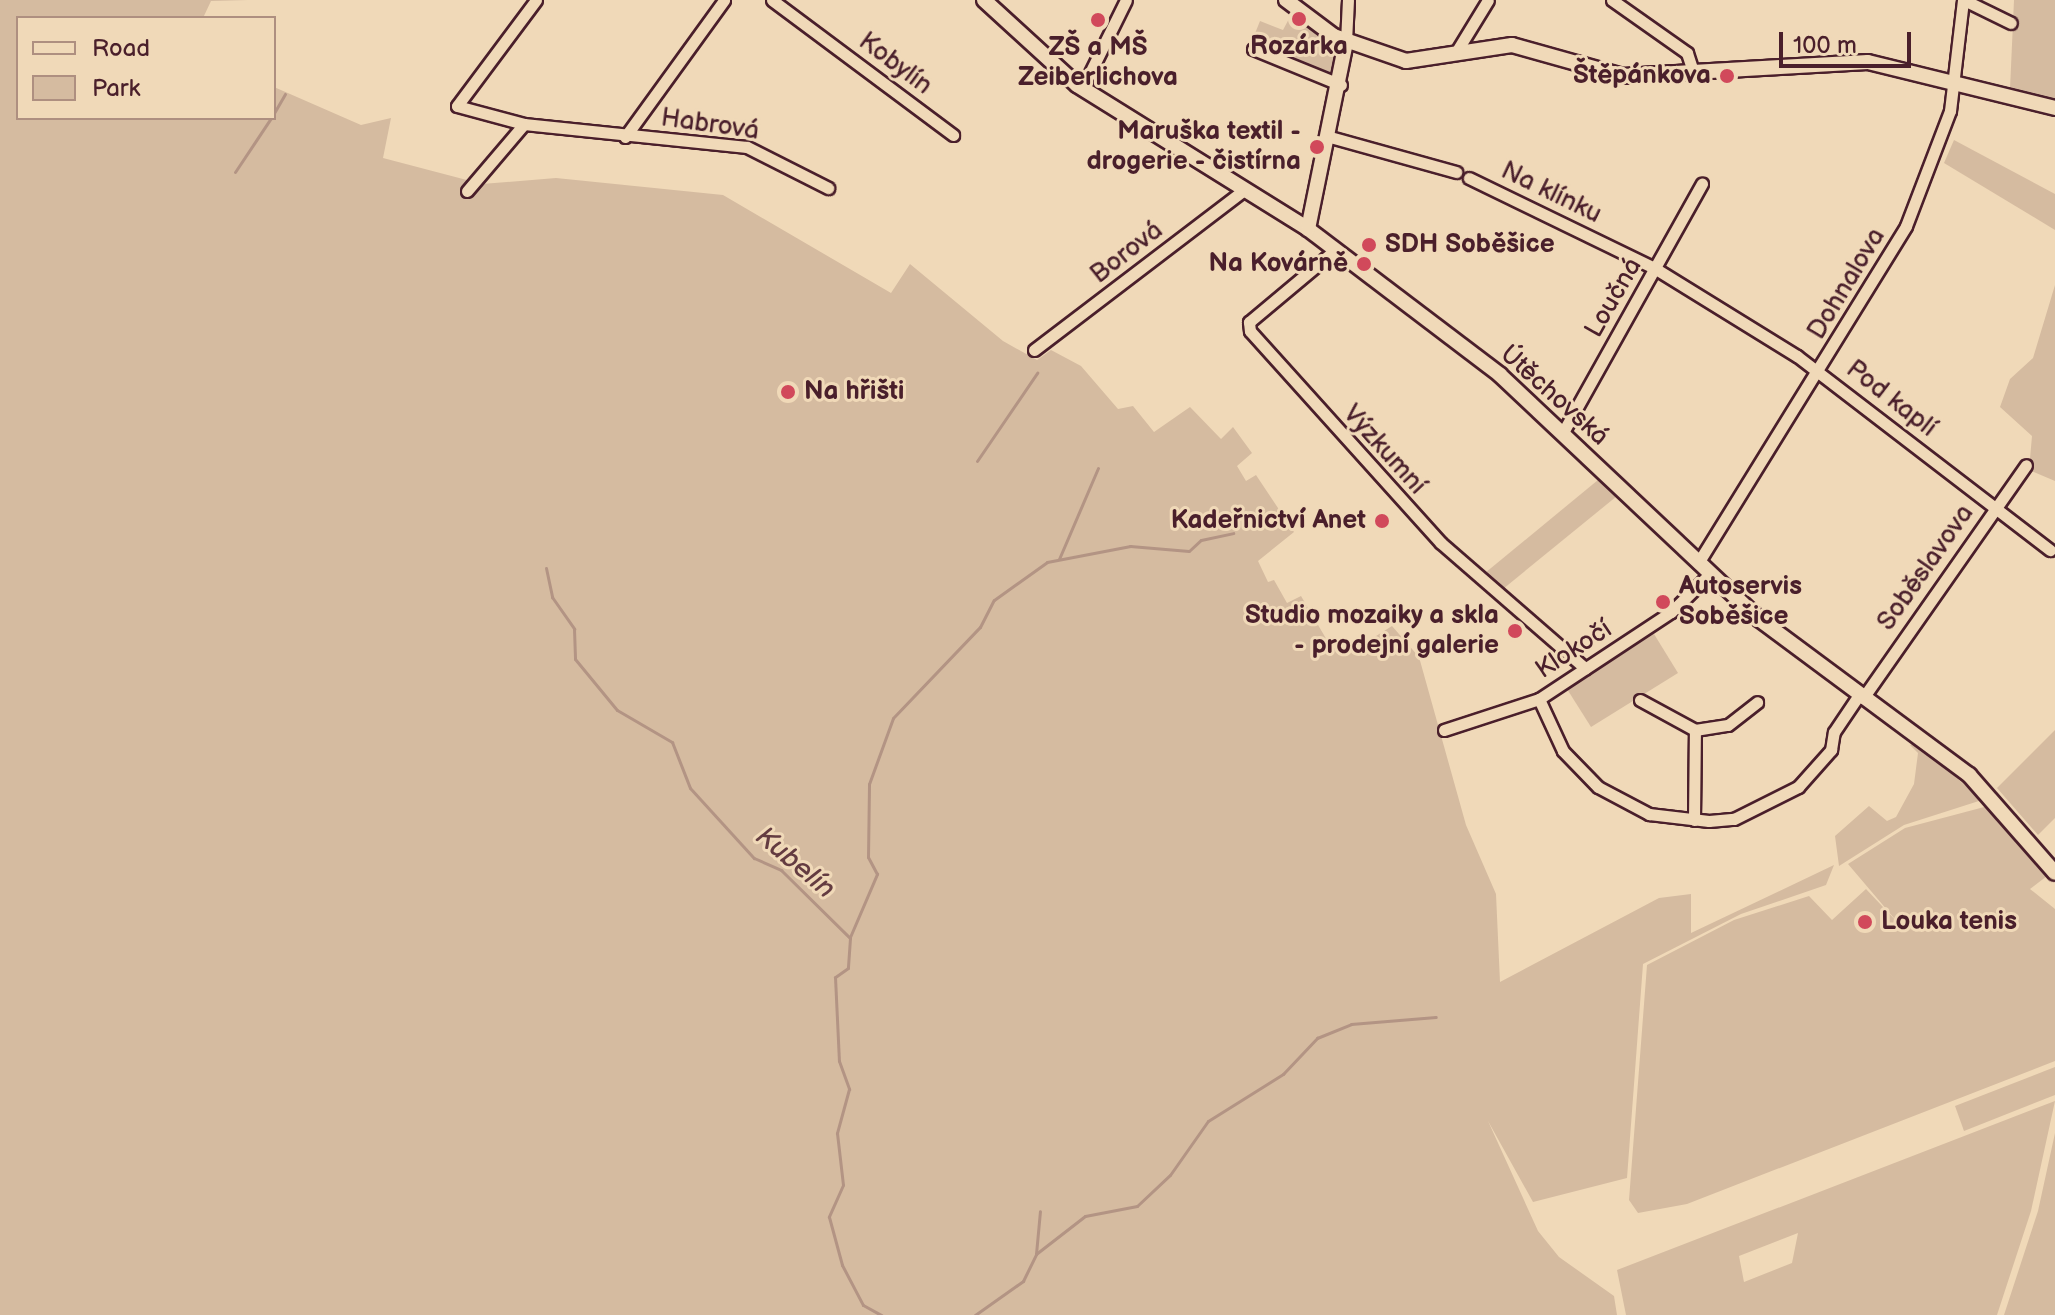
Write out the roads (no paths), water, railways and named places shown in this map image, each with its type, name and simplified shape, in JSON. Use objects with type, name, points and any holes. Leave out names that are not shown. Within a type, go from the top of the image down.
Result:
[{"type":"street","name":"Habrová","points":[[536,0],[457,106],[524,124],[625,137],[747,147],[828,188]]},
{"type":"street","points":[[625,137],[724,0]]},
{"type":"street","name":"Kobylín","points":[[772,0],[953,135]]},
{"type":"street","name":"Útěchovská","points":[[984,0],[1082,89],[1308,229],[1500,375],[1710,574],[1861,696],[1969,775],[2055,873]]},
{"type":"street","points":[[1082,89],[1126,0]]},
{"type":"street","points":[[1286,0],[1346,42],[1406,61],[1458,49],[1512,45],[1623,76],[1694,74],[1855,61],[1957,82],[2055,108]]},
{"type":"street","points":[[1308,229],[1341,85],[1348,0]]},
{"type":"street","points":[[1458,49],[1488,0]]},
{"type":"street","points":[[1612,0],[1687,53],[1694,74]]},
{"type":"street","points":[[1964,0],[2011,23]]},
{"type":"street","name":"Dohnalova","points":[[1698,563],[1820,372],[1906,226],[1957,82],[1964,0]]},
{"type":"street","points":[[1253,49],[1341,85]]},
{"type":"street","points":[[467,191],[524,124]]},
{"type":"street","points":[[1330,137],[1456,172]]},
{"type":"street","name":"Na klínku","points":[[1469,178],[1656,269]]},
{"type":"street","name":"Loučná","points":[[1562,434],[1702,184]]},
{"type":"street","name":"Borová","points":[[1034,350],[1245,189]]},
{"type":"street","name":"Výzkumní","points":[[1334,251],[1249,322],[1250,331],[1430,532],[1585,668]]},
{"type":"street","name":"Pod kaplí","points":[[1656,269],[1820,372],[2050,550]]},
{"type":"street","name":"Soběslavova","points":[[1539,699],[1563,751],[1598,787],[1649,814],[1694,820],[1734,819],[1798,787],[1831,750],[1834,732],[2026,465]]},
{"type":"street","name":"Klokočí","points":[[1444,730],[1539,699],[1671,612],[1710,574]]},
{"type":"street","points":[[1640,700],[1695,730],[1728,725],[1757,702]]},
{"type":"street","points":[[1694,820],[1695,730]]},
{"type":"waterway","points":[[276,110],[285,94]]},
{"type":"waterway","points":[[235,172],[270,120]]},
{"type":"waterway","points":[[977,461],[1037,373]]},
{"type":"waterway","points":[[1059,559],[1098,468]]},
{"type":"waterway","points":[[850,937],[877,874],[868,857],[869,784],[893,718],[980,627],[994,600],[1047,562],[1130,546],[1189,551],[1201,540],[1233,533]]},
{"type":"waterway","name":"Kubelín","points":[[546,568],[552,597],[574,629],[575,659],[617,710],[672,742],[690,788],[754,858],[781,870],[850,938],[848,968],[835,977],[839,1061],[849,1089],[837,1133],[843,1185],[829,1217],[842,1265],[863,1305],[881,1315]]},
{"type":"waterway","points":[[975,1315],[1023,1281],[1036,1254],[1085,1216],[1137,1206],[1170,1175],[1208,1121],[1283,1074],[1317,1038],[1351,1024],[1436,1017]]},
{"type":"waterway","points":[[1036,1254],[1040,1211]]},
{"type":"place","name":"Rozárka","points":[[1299,19]]},
{"type":"place","name":"ZŠ a MŠ Zeiberlichova","points":[[1098,20]]},
{"type":"place","name":"Štěpánkova","points":[[1727,76]]},
{"type":"place","name":"Maruška textil - drogerie - čistírna","points":[[1317,147]]},
{"type":"place","name":"SDH Soběšice","points":[[1369,245]]},
{"type":"place","name":"Na Kovárně","points":[[1364,264]]},
{"type":"place","name":"Na hřišti","points":[[788,392]]},
{"type":"place","name":"Kadeřnictví Anet","points":[[1382,521]]},
{"type":"place","name":"Autoservis Soběšice","points":[[1663,602]]},
{"type":"place","name":"Studio mozaiky a skla - prodejní galerie","points":[[1515,631]]},
{"type":"place","name":"Louka tenis","points":[[1865,922]]}]
